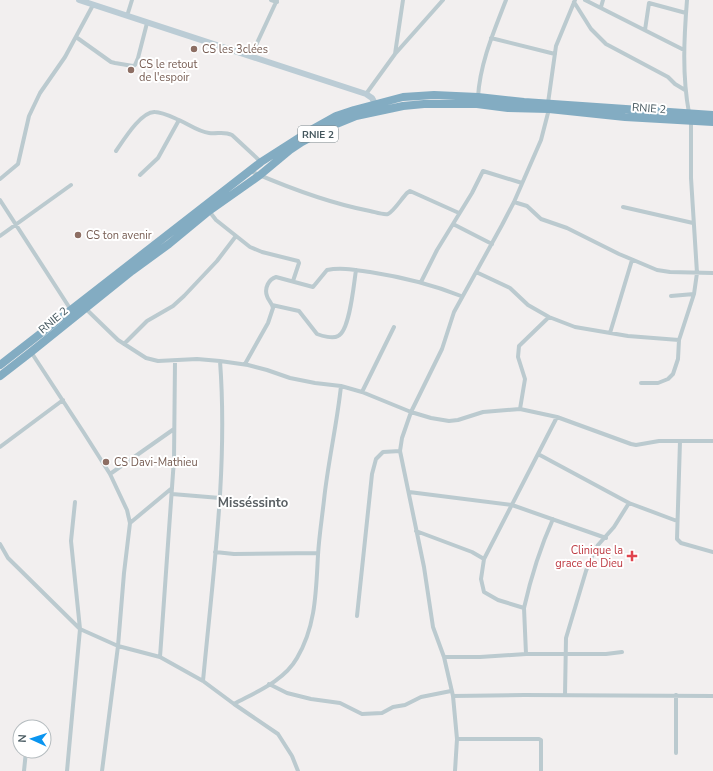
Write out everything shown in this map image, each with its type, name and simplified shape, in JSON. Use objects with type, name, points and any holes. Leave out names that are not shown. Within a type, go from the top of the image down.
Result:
[{"type":"highway","name":"RNIE 2","points":[[0,376],[84,308],[169,244],[209,211],[260,175],[290,150],[334,125],[403,97],[434,95],[478,97],[618,117],[713,122]]},
{"type":"highway","name":"RNIE 2","points":[[0,365],[261,162],[303,134],[327,121],[354,110],[424,104],[477,104],[508,108],[549,106],[713,115]]},
{"type":"main road","points":[[82,0],[147,23],[366,94],[372,98],[376,107]]},
{"type":"street","points":[[127,16],[132,0]]},
{"type":"street","points":[[251,56],[277,1],[271,0]]},
{"type":"street","points":[[395,54],[403,0]]},
{"type":"street","points":[[366,94],[395,54],[442,0]]},
{"type":"street","points":[[478,97],[491,38],[506,0]]},
{"type":"street","points":[[585,0],[684,50]]},
{"type":"street","points":[[601,7],[603,0]]},
{"type":"street","points":[[687,0],[684,50],[685,90],[689,113]]},
{"type":"street","points":[[455,771],[456,739],[453,696],[444,657],[433,627],[424,567],[400,451],[402,438],[411,412],[442,349],[461,296],[492,244],[514,202],[541,140],[549,106],[554,54],[560,35],[575,1]]},
{"type":"street","points":[[575,1],[591,29],[606,44],[668,77],[675,84],[685,90]]},
{"type":"street","points":[[645,30],[649,3],[686,13]]},
{"type":"street","points":[[0,179],[18,164],[28,116],[40,93],[62,62],[93,5]]},
{"type":"street","points":[[76,37],[111,62],[133,66],[136,65],[147,23]]},
{"type":"street","points":[[491,38],[554,54]]},
{"type":"street","points":[[116,151],[145,115],[156,112],[208,133],[221,132],[232,135],[261,162]]},
{"type":"street","points":[[140,176],[158,158],[179,120]]},
{"type":"street","points":[[641,384],[658,383],[673,374],[678,359],[679,340],[694,294],[697,273],[691,178],[691,121]]},
{"type":"street","points":[[250,170],[295,190],[324,200],[358,209],[386,214],[390,213],[410,191],[459,213]]},
{"type":"street","points":[[421,282],[483,171],[522,183]]},
{"type":"street","points":[[0,236],[72,185]]},
{"type":"street","points":[[0,200],[71,310]]},
{"type":"street","points":[[514,202],[527,206],[541,219],[567,228],[632,260],[664,271],[713,273]]},
{"type":"street","points":[[624,207],[693,223]]},
{"type":"street","points":[[209,211],[216,220],[250,247],[262,252],[298,260],[299,263],[293,281]]},
{"type":"street","points":[[453,224],[492,244]]},
{"type":"street","points":[[124,344],[147,321],[172,306],[184,296],[217,261],[236,236]]},
{"type":"street","points":[[610,333],[632,260]]},
{"type":"street","points":[[245,364],[268,322],[272,305],[266,293],[269,281],[276,277],[313,287],[327,270],[356,270],[421,282],[461,296]]},
{"type":"street","points":[[272,305],[299,310],[317,334],[336,337],[340,336],[343,332],[349,314],[356,270]]},
{"type":"street","points":[[476,272],[510,288],[532,308],[549,318],[575,327],[610,333],[679,340]]},
{"type":"street","points":[[671,296],[694,294]]},
{"type":"street","points":[[84,308],[124,344],[146,358],[158,361],[197,359],[220,360],[245,364],[290,378],[341,386],[362,392],[411,412],[431,418],[449,421],[458,420],[483,412],[520,409],[557,417],[636,445],[659,441],[713,441]]},
{"type":"street","points":[[520,409],[525,379],[518,357],[519,346],[549,318]]},
{"type":"street","points":[[362,392],[394,327]]},
{"type":"street","points":[[31,352],[110,474],[127,510],[130,523],[118,646],[102,771]]},
{"type":"street","points":[[202,680],[220,498],[223,403],[220,360]]},
{"type":"street","points":[[160,657],[174,459],[175,361]]},
{"type":"street","points":[[234,704],[269,684],[289,670],[297,658],[312,623],[325,494],[341,386]]},
{"type":"street","points":[[0,447],[63,400]]},
{"type":"street","points":[[524,608],[498,600],[484,592],[481,579],[484,559],[557,417]]},
{"type":"street","points":[[110,474],[174,429]]},
{"type":"street","points":[[680,441],[677,539],[699,549],[713,552]]},
{"type":"street","points":[[357,616],[372,474],[376,458],[383,452],[400,451]]},
{"type":"street","points":[[538,454],[629,502],[677,521]]},
{"type":"street","points":[[130,523],[172,488]]},
{"type":"street","points":[[409,492],[512,505],[606,538]]},
{"type":"street","points":[[172,494],[220,498]]},
{"type":"street","points":[[67,771],[80,629],[71,541],[75,502]]},
{"type":"street","points":[[565,695],[566,638],[590,560],[598,545],[606,538],[629,502]]},
{"type":"street","points":[[526,654],[524,608],[536,561],[553,519]]},
{"type":"street","points":[[416,531],[472,552],[484,559]]},
{"type":"street","points":[[0,544],[8,558],[80,629],[118,646],[160,657],[202,680],[278,734],[292,756],[298,771]]},
{"type":"street","points":[[215,552],[234,554],[318,553]]},
{"type":"street","points":[[444,657],[622,652]]},
{"type":"street","points":[[269,684],[287,693],[340,704],[362,714],[382,713],[393,707],[405,705],[421,697],[451,691]]},
{"type":"street","points":[[676,695],[676,753]]},
{"type":"street","points":[[453,696],[713,696]]},
{"type":"street","points":[[456,739],[540,740],[541,771]]},
{"type":"street","points":[[24,771],[25,759]]},
{"type":"place","name":"CS les 3clées","points":[[194,49]]},
{"type":"place","name":"CS le retout de l'espoir","points":[[131,70]]},
{"type":"place","name":"CS ton avenir","points":[[78,235]]},
{"type":"place","name":"CS Davi-Mathieu","points":[[106,462]]},
{"type":"place","name":"Clinique la grace de Dieu","points":[[632,556]]},
{"type":"district","name":"Misséssinto","points":[[253,502]]}]
